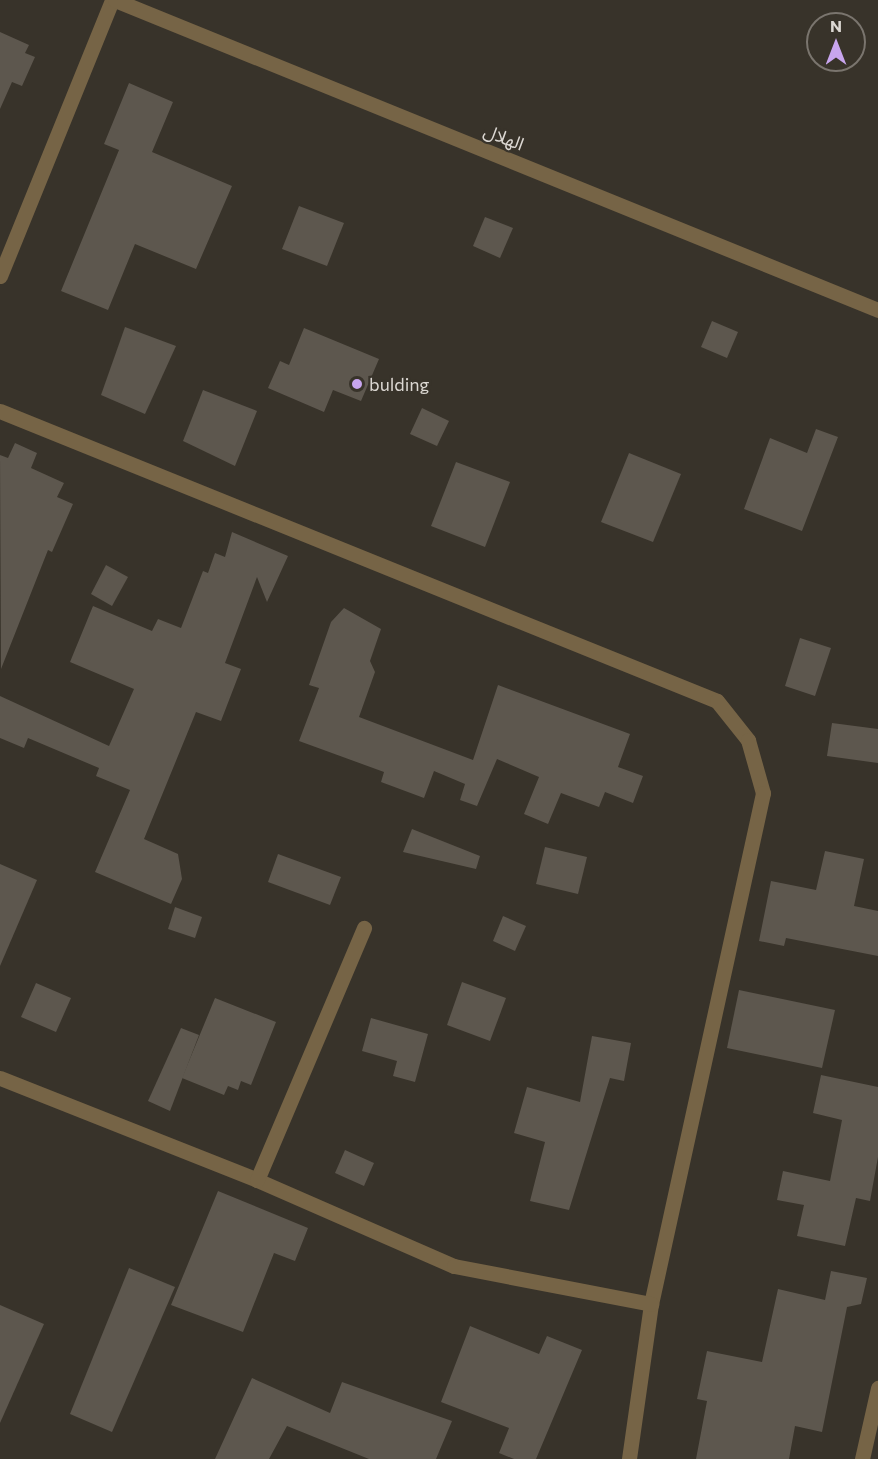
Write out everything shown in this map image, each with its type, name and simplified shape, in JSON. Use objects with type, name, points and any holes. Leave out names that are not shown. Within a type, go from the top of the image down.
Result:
[{"type":"street","points":[[0,276],[113,0]]},
{"type":"street","name":"الهلال","points":[[113,0],[878,310]]},
{"type":"street","points":[[0,411],[717,701],[748,740],[763,793],[651,1304],[629,1459]]},
{"type":"street","points":[[257,1180],[364,928]]},
{"type":"street","points":[[0,1078],[257,1180],[454,1266],[651,1304]]},
{"type":"street","points":[[862,1459],[878,1389]]},
{"type":"building","points":[[0,32],[29,45],[25,53],[35,57],[22,86],[12,82],[0,109]]},
{"type":"building","points":[[129,83],[173,102],[152,152],[232,186],[196,269],[135,244],[108,310],[61,291],[119,150],[104,144]]},
{"type":"building","points":[[299,206],[344,223],[327,266],[282,249]]},
{"type":"building","points":[[485,217],[513,228],[500,258],[473,246]]},
{"type":"building","points":[[712,321],[738,332],[727,358],[701,347]]},
{"type":"building","points":[[125,327],[176,346],[145,414],[101,395]]},
{"type":"building","points":[[304,328],[379,359],[361,401],[333,390],[324,412],[268,388],[280,361],[289,365]]},
{"type":"building","points":[[203,390],[257,411],[235,466],[183,441]]},
{"type":"building","points":[[422,408],[449,421],[437,446],[410,434]]},
{"type":"building","points":[[816,429],[838,437],[802,531],[744,509],[770,438],[807,453]]},
{"type":"building","points":[[15,443],[37,453],[31,468],[64,483],[57,497],[73,504],[52,552],[48,550],[1,669],[0,455],[8,458]]},
{"type":"building","points":[[629,453],[681,474],[653,542],[601,522]]},
{"type":"building","points":[[456,462],[510,482],[485,547],[431,526]]},
{"type":"building","points":[[232,532],[288,556],[267,602],[257,577],[225,663],[241,669],[221,721],[196,712],[144,839],[178,854],[182,879],[171,904],[95,872],[130,790],[96,776],[99,768],[28,738],[24,748],[0,738],[0,696],[109,746],[134,689],[70,662],[93,606],[152,631],[158,619],[181,628],[203,571],[208,573],[215,553],[225,557]]},
{"type":"building","points":[[106,565],[128,577],[112,606],[91,594]]},
{"type":"building","points":[[344,608],[381,629],[370,661],[375,672],[359,717],[473,760],[498,685],[630,734],[618,767],[643,776],[633,803],[605,792],[599,807],[561,793],[548,824],[524,814],[539,777],[497,759],[477,806],[460,800],[465,784],[434,771],[424,798],[381,782],[384,772],[299,741],[319,688],[309,685],[331,622]]},
{"type":"building","points":[[800,638],[831,648],[815,696],[785,686]]},
{"type":"building","points":[[832,723],[878,729],[878,763],[827,756]]},
{"type":"building","points":[[412,829],[480,856],[476,869],[403,852]]},
{"type":"building","points":[[545,847],[587,857],[578,894],[536,884]]},
{"type":"building","points":[[825,851],[864,859],[854,906],[878,911],[878,956],[786,938],[784,946],[759,941],[771,881],[816,890]]},
{"type":"building","points":[[278,854],[341,877],[330,905],[268,882]]},
{"type":"building","points":[[0,864],[37,880],[0,966]]},
{"type":"building","points":[[175,907],[202,917],[195,938],[168,929]]},
{"type":"building","points":[[503,916],[526,926],[515,951],[493,941]]},
{"type":"building","points":[[462,982],[506,998],[490,1041],[447,1025]]},
{"type":"building","points":[[36,983],[71,998],[56,1032],[21,1017]]},
{"type":"building","points":[[739,990],[835,1010],[822,1068],[727,1048]]},
{"type":"building","points":[[215,998],[276,1022],[251,1085],[241,1081],[238,1090],[228,1086],[224,1095],[182,1078]]},
{"type":"building","points":[[371,1018],[428,1034],[415,1082],[393,1076],[397,1061],[362,1051]]},
{"type":"building","points":[[181,1028],[199,1035],[170,1111],[148,1101]]},
{"type":"building","points":[[592,1036],[631,1043],[624,1081],[610,1078],[569,1210],[530,1201],[545,1142],[514,1133],[527,1087],[580,1102]]},
{"type":"building","points":[[821,1075],[878,1087],[878,1157],[870,1201],[856,1198],[845,1246],[797,1236],[804,1205],[777,1200],[783,1171],[830,1181],[842,1120],[813,1113]]},
{"type":"building","points":[[345,1150],[374,1163],[364,1186],[335,1173]]},
{"type":"building","points":[[218,1191],[308,1228],[295,1261],[274,1253],[243,1332],[171,1305]]},
{"type":"building","points":[[129,1268],[175,1287],[112,1432],[70,1414]]},
{"type":"building","points":[[831,1271],[867,1278],[861,1304],[847,1307],[822,1432],[795,1426],[789,1459],[696,1459],[707,1401],[697,1399],[707,1351],[762,1362],[778,1289],[825,1300]]},
{"type":"building","points":[[0,1305],[44,1324],[0,1423]]},
{"type":"building","points":[[470,1326],[539,1354],[547,1336],[582,1350],[536,1459],[514,1459],[499,1453],[509,1428],[441,1402]]},
{"type":"building","points":[[252,1378],[330,1413],[342,1382],[452,1421],[436,1459],[369,1459],[287,1426],[269,1459],[215,1459]]},
{"type":"place","name":"bulding","points":[[357,384]]}]
